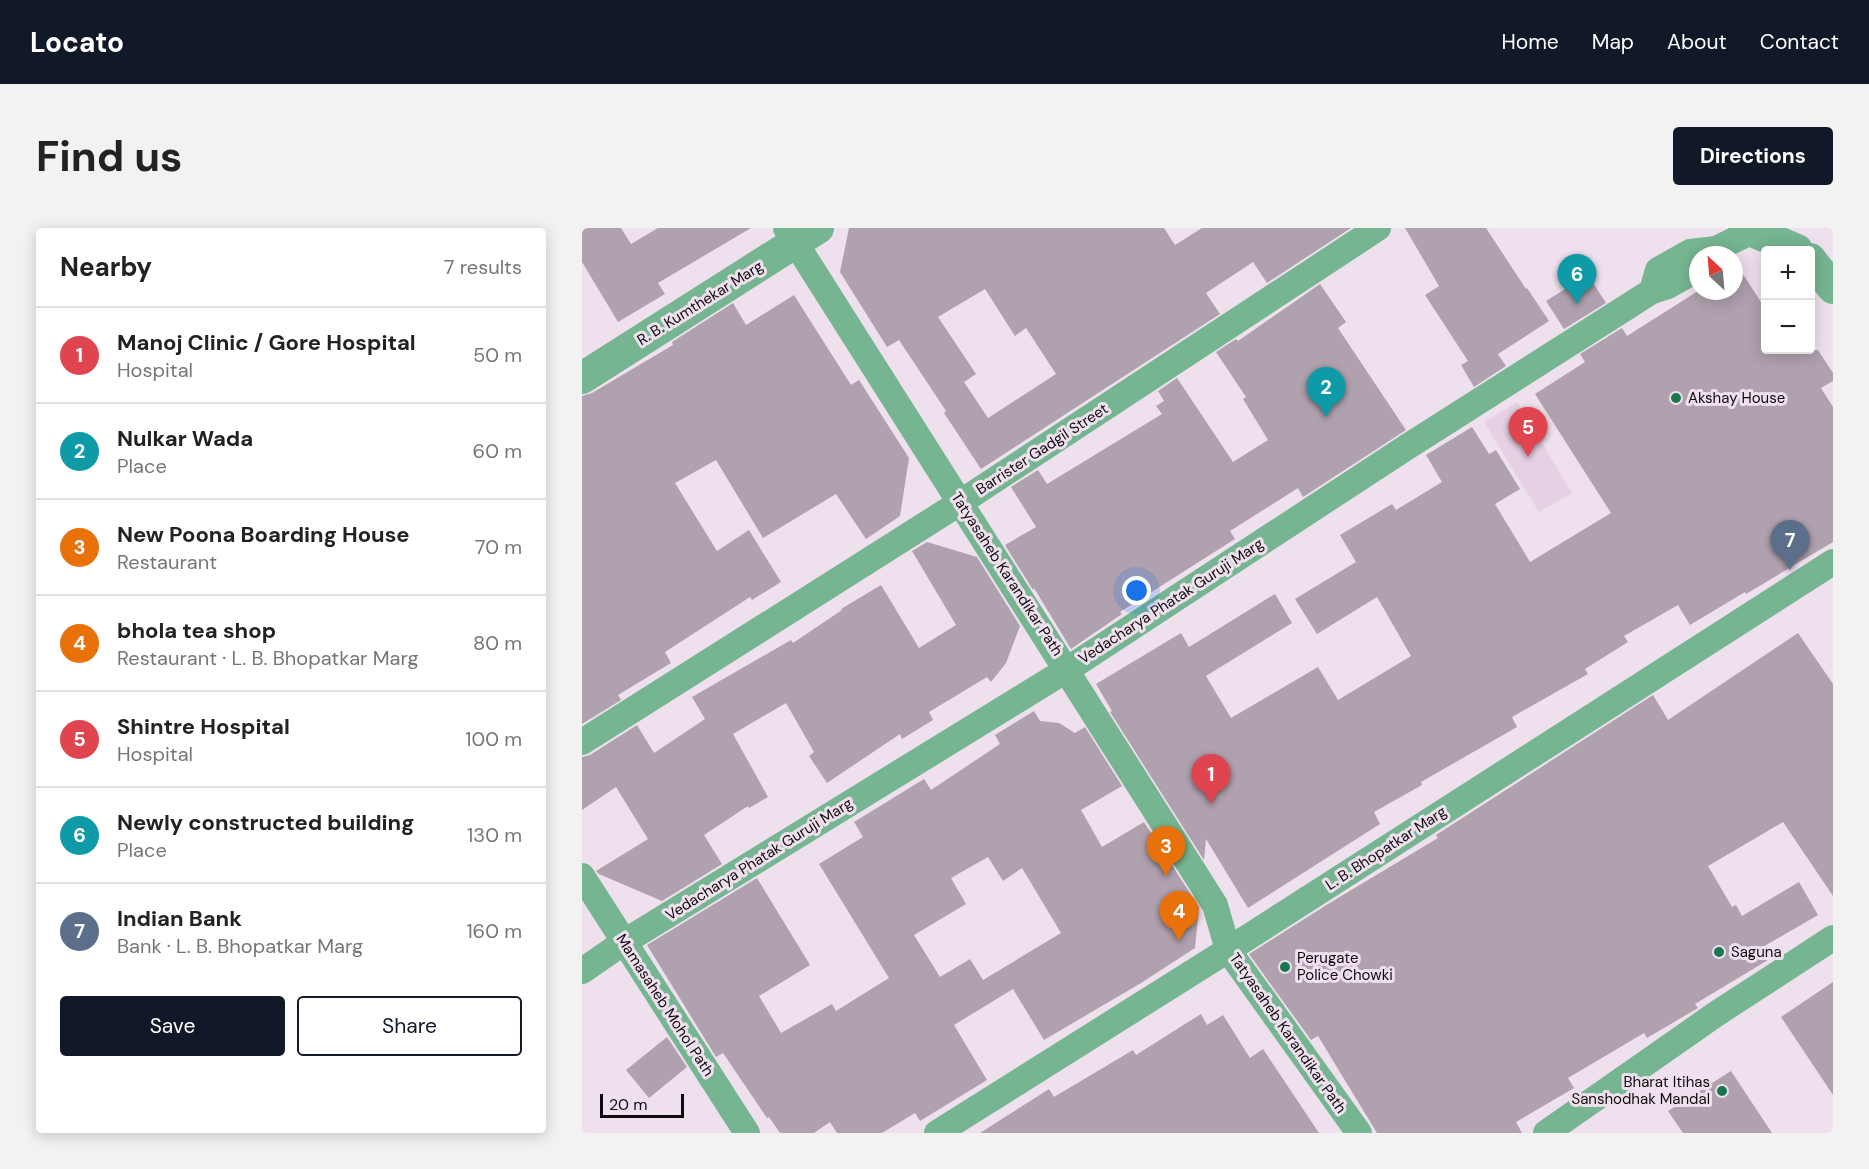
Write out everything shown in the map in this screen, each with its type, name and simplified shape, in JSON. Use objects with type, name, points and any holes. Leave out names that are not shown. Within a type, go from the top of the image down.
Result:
[{"type":"street","name":"Barrister Gadgil Street","points":[[582,742],[961,502],[1378,228]]},
{"type":"street","points":[[1753,229],[1789,246]]},
{"type":"street","name":"Vedacharya Phatak Guruji Marg","points":[[1724,246],[1753,229]]},
{"type":"street","name":"Tatyasaheb Karandikar Path","points":[[800,233],[961,502],[1215,904],[1228,950],[1359,1133]]},
{"type":"street","name":"R. B. Kumthekar Marg","points":[[582,378],[800,233]]},
{"type":"street","name":"Vedacharya Phatak Guruji Marg","points":[[1652,291],[1658,270],[1689,253]]},
{"type":"street","points":[[1815,265],[1833,288]]},
{"type":"street","name":"Vedacharya Phatak Guruji Marg","points":[[582,971],[624,942],[1068,669],[1407,447],[1652,291],[1668,286],[1689,274]]},
{"type":"street","name":"L. B. Bhopatkar Marg","points":[[937,1133],[1228,950],[1833,562]]},
{"type":"street","name":"Mamasaheb Mohol Path","points":[[582,876],[747,1133]]},
{"type":"street","points":[[1545,1133],[1716,1014],[1833,938]]},
{"type":"shaded area","points":[[1517,402],[1572,493],[1539,512],[1484,422]]},
{"type":"building","points":[[582,228],[621,228],[631,244],[658,228],[751,228],[658,283],[665,294],[618,322],[582,262]]},
{"type":"building","points":[[849,228],[1164,228],[1175,245],[1202,228],[1351,228],[1267,283],[1253,262],[1206,293],[1220,314],[981,469],[899,340],[887,347],[840,272]],"holes":[[[985,289],[1015,336],[1026,328],[1056,374],[988,418],[964,382],[976,374],[938,317]]]},
{"type":"building","points":[[1405,228],[1486,228],[1549,321],[1498,354],[1506,366],[1474,387],[1461,365],[1468,361],[1425,295],[1439,286]]},
{"type":"building","points":[[1743,274],[1761,302],[1761,354],[1815,354],[1815,350],[1818,350],[1833,373],[1833,381],[1821,388],[1833,407],[1833,542],[1690,625],[1678,605],[1624,636],[1628,642],[1585,669],[1588,674],[1512,717],[1517,727],[1374,812],[1380,824],[1248,908],[1206,839],[1204,860],[1110,712],[1112,711],[1096,684],[1181,633],[1189,647],[1275,594],[1292,623],[1206,676],[1231,718],[1318,667],[1338,700],[1411,656],[1377,597],[1317,634],[1295,599],[1356,562],[1340,535],[1392,504],[1396,510],[1442,482],[1426,455],[1472,427],[1489,454],[1496,450],[1520,489],[1495,504],[1530,562],[1611,513],[1535,394],[1585,362],[1580,354],[1622,328],[1627,336],[1689,297],[1689,300],[1743,300]]},
{"type":"building","points":[[1588,275],[1606,303],[1564,329],[1546,301]]},
{"type":"building","points":[[1320,284],[1346,322],[1338,328],[1406,430],[1303,497],[1298,488],[1230,531],[1235,539],[1120,612],[1122,614],[1071,649],[1005,545],[1036,527],[1011,487],[1038,470],[1047,484],[1162,414],[1156,406],[1164,401],[1158,391],[1177,378],[1233,462],[1268,440],[1243,399],[1246,397],[1216,352],[1236,339],[1238,341]]},
{"type":"building","points":[[794,295],[851,385],[859,380],[909,458],[900,516],[866,539],[836,494],[763,538],[716,460],[675,483],[717,551],[749,530],[781,582],[752,600],[750,597],[665,652],[671,663],[618,695],[621,700],[582,724],[582,396],[592,393],[673,345],[672,342],[733,303],[746,325]]},
{"type":"building","points":[[927,542],[977,557],[1020,626],[1006,663],[991,682],[987,677],[929,712],[933,720],[902,739],[900,734],[827,783],[809,756],[814,752],[786,703],[733,734],[768,797],[749,808],[748,806],[704,835],[722,864],[662,901],[599,874],[596,871],[648,839],[616,787],[582,810],[582,757],[590,755],[637,725],[654,753],[705,719],[692,697],[791,640],[793,643],[841,609],[881,585],[919,648],[956,625],[912,551]]},
{"type":"building","points":[[1798,633],[1833,684],[1833,896],[1783,822],[1708,866],[1732,907],[1736,905],[1742,916],[1799,882],[1818,915],[1761,948],[1768,960],[1695,1004],[1698,1008],[1647,1038],[1644,1033],[1568,1078],[1574,1088],[1516,1122],[1522,1133],[1377,1133],[1318,1036],[1311,1040],[1249,954],[1438,838],[1436,835],[1653,695],[1668,720]]},
{"type":"building","points":[[1034,711],[1040,721],[1059,723],[1075,733],[1085,727],[1122,786],[1081,810],[1102,847],[1144,822],[1199,907],[1195,948],[1044,1040],[1013,989],[954,1025],[987,1080],[920,1121],[915,1113],[882,1133],[837,1133],[830,1122],[814,1133],[780,1133],[769,1117],[767,1118],[723,1053],[716,1057],[647,945],[757,878],[810,965],[759,996],[781,1033],[832,1004],[836,1011],[889,978],[819,864],[863,837],[854,822],[924,779],[931,790],[1000,744],[995,735]],"holes":[[[988,857],[1003,881],[1022,868],[1061,933],[983,980],[970,959],[940,977],[914,935],[966,904],[951,878]]]},
{"type":"building","points":[[1833,982],[1833,1095],[1781,1017]]},
{"type":"building","points":[[1201,1014],[1207,1025],[1223,1015],[1250,1058],[1263,1049],[1319,1133],[980,1133],[1049,1089],[1054,1097],[1133,1050],[1136,1055]]},
{"type":"building","points":[[667,1037],[687,1067],[649,1098],[626,1070]]},
{"type":"building","name":"Bharat Itihas Sanshodhak Mandal","points":[[1731,1071],[1772,1133],[1683,1133],[1668,1111]]},
{"type":"place","name":"Newly constructed building","points":[[1577,304]]},
{"type":"place","name":"Akshay House","points":[[1676,398]]},
{"type":"place","name":"Nulkar Wada","points":[[1326,417]]},
{"type":"place","name":"Shintre Hospital","points":[[1528,457]]},
{"type":"place","name":"Indian Bank","points":[[1790,570]]},
{"type":"place","name":"Manoj Clinic / Gore Hospital","points":[[1211,804]]},
{"type":"place","name":"New Poona Boarding House","points":[[1166,876]]},
{"type":"place","name":"bhola tea shop","points":[[1179,941]]},
{"type":"place","name":"Saguna","points":[[1719,952]]},
{"type":"place","name":"Perugate Police Chowki","points":[[1285,967]]},
{"type":"place","name":"Bharat Itihas Sanshodhak Mandal","points":[[1722,1091]]}]
